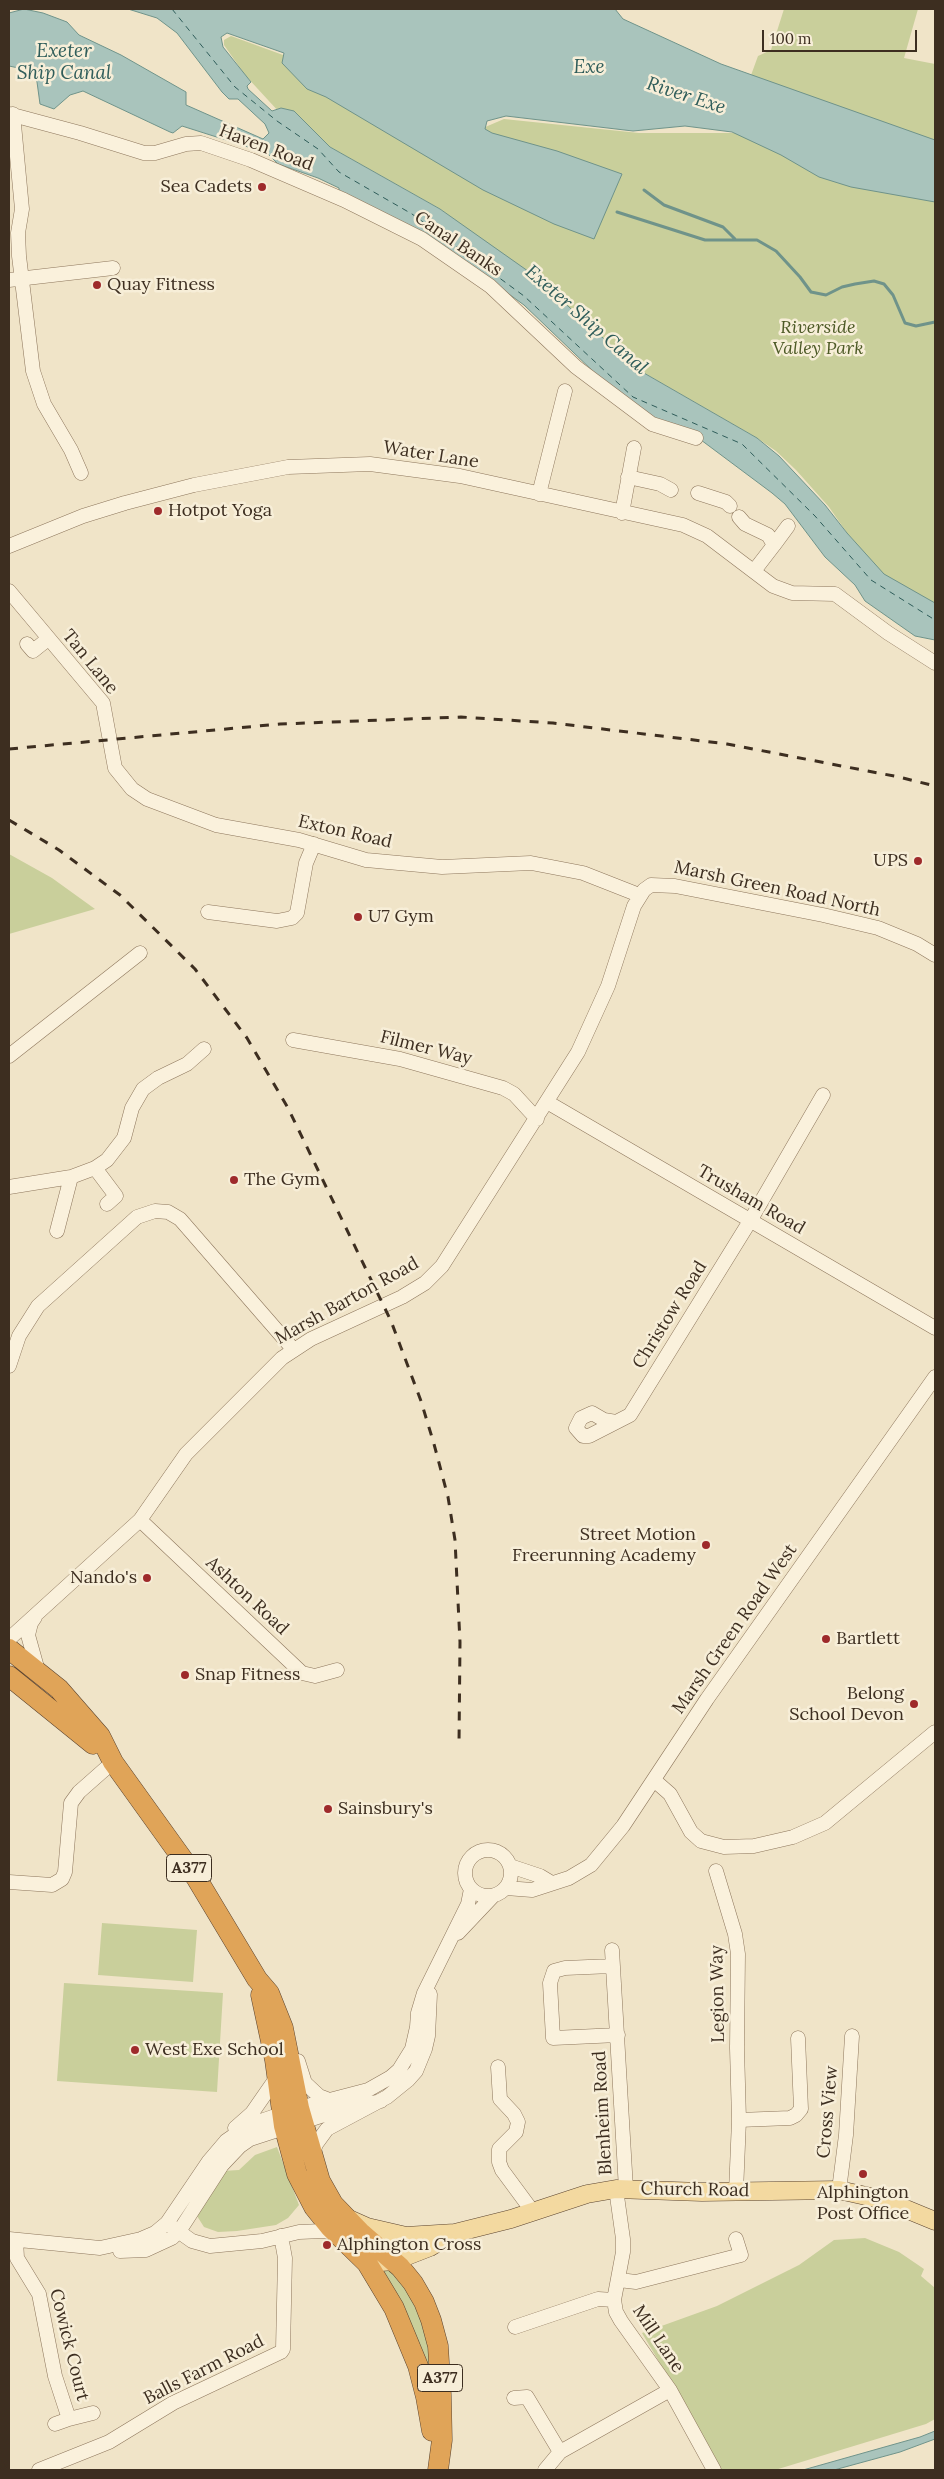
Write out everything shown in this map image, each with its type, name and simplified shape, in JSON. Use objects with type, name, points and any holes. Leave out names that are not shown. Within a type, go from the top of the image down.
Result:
[{"type":"highway","name":"A377","points":[[9,1637],[38,1671],[59,1689],[100,1736],[113,1762],[197,1879],[257,1979],[269,1993],[283,2028],[297,2174],[314,2207],[394,2261],[413,2283],[424,2302],[438,2346],[442,2422],[437,2470]]},
{"type":"highway","name":"A377","points":[[9,1676],[25,1687],[113,1762]]},
{"type":"highway","name":"A377","points":[[257,1979],[277,2077],[292,2117],[312,2156],[320,2181],[333,2204],[341,2226],[367,2263],[394,2308],[412,2351],[426,2397],[437,2470]]},
{"type":"main road","name":"Church Road","points":[[341,2226],[366,2226],[406,2236],[455,2233],[533,2212],[587,2194],[621,2189],[736,2192],[839,2190],[884,2200],[935,2220]]},
{"type":"main road","name":"Church Road","points":[[367,2263],[394,2261],[430,2247],[455,2233]]},
{"type":"main road","points":[[413,2283],[419,2260],[430,2247]]},
{"type":"street","name":"Haven Road","points":[[11,114],[144,154],[156,153],[186,144],[201,143],[272,168],[389,221]]},
{"type":"street","points":[[11,114],[22,209],[18,233],[30,356],[36,383],[44,404],[71,450],[81,473]]},
{"type":"street","name":"Canal Banks","points":[[389,221],[422,239],[490,286],[576,366],[652,424],[696,438]]},
{"type":"street","points":[[9,280],[113,268]]},
{"type":"street","points":[[539,494],[565,391]]},
{"type":"street","points":[[622,514],[634,448]]},
{"type":"street","name":"Water Lane","points":[[9,546],[83,516],[125,503],[194,486],[288,467],[370,464],[460,476],[622,514],[683,525],[707,536],[773,586],[792,593],[835,594],[888,633],[935,663]]},
{"type":"street","points":[[628,477],[660,484],[671,490]]},
{"type":"street","points":[[698,493],[726,502],[730,506]]},
{"type":"street","points":[[738,517],[746,524],[768,535],[774,545]]},
{"type":"street","points":[[754,570],[788,526]]},
{"type":"street","name":"Tan Lane","points":[[9,592],[104,703],[115,768]]},
{"type":"street","points":[[27,644],[33,651],[48,639]]},
{"type":"street","name":"Exton Road","points":[[115,768],[132,790],[147,799],[216,825],[314,844],[366,860],[398,864],[469,867],[531,863],[583,873],[639,895]]},
{"type":"street","points":[[208,912],[277,921],[292,918],[297,913],[306,863],[314,844]]},
{"type":"street","name":"Marsh Green Road North","points":[[639,895],[651,886],[675,886],[823,915],[878,928],[917,944],[935,955]]},
{"type":"street","name":"Marsh Barton Road","points":[[9,1637],[16,1623],[42,1608],[112,1548],[140,1520],[186,1454],[292,1349],[402,1296],[433,1276],[464,1235],[578,1052],[608,986],[639,895]]},
{"type":"street","points":[[9,1056],[140,952]]},
{"type":"street","name":"Filmer Way","points":[[293,1040],[400,1059],[503,1088],[514,1094],[536,1119]]},
{"type":"street","points":[[9,1187],[71,1177],[95,1168],[107,1160],[124,1138],[132,1108],[143,1089],[158,1078],[187,1064],[204,1049]]},
{"type":"street","name":"Christow Road","points":[[616,1422],[630,1415],[750,1221],[823,1095]]},
{"type":"street","name":"Trusham Road","points":[[547,1102],[935,1328]]},
{"type":"street","points":[[95,1168],[116,1196],[107,1204]]},
{"type":"street","points":[[57,1231],[71,1177]]},
{"type":"street","points":[[9,1366],[20,1336],[38,1306],[137,1217],[155,1212],[168,1212],[180,1219],[292,1349]]},
{"type":"street","name":"Marsh Green Road West","points":[[506,1888],[532,1890],[550,1882],[569,1878],[591,1865],[623,1826],[707,1699],[935,1377]]},
{"type":"street","name":"Ashton Road","points":[[140,1520],[302,1673],[315,1676],[337,1670]]},
{"type":"street","name":"Marsh Barton Road","points":[[38,1671],[31,1653],[28,1635],[31,1623],[42,1608]]},
{"type":"street","points":[[9,1668],[25,1687]]},
{"type":"street","points":[[654,1780],[670,1794],[696,1838],[714,1846],[754,1846],[793,1837],[825,1823],[935,1732]]},
{"type":"street","points":[[9,1882],[52,1884],[62,1879],[65,1872],[71,1803],[79,1792],[113,1762]]},
{"type":"street","points":[[449,1942],[493,1896],[506,1888],[509,1881],[510,1866],[505,1858],[495,1851],[477,1853],[470,1859],[465,1871],[466,1879],[471,1889],[481,1895],[493,1896]]},
{"type":"street","points":[[510,1866],[540,1876],[550,1882]]},
{"type":"street","name":"Legion Way","points":[[716,1871],[735,1934],[738,1954],[737,2048],[739,2120],[736,2192]]},
{"type":"street","points":[[172,2228],[231,2154],[250,2139],[292,2117],[382,2084],[399,2070],[412,2049],[418,2013],[431,1978],[468,1904],[471,1889]]},
{"type":"street","name":"Blenheim Road","points":[[612,1950],[618,2035],[621,2189]]},
{"type":"street","name":"Blenheim Road","points":[[612,1966],[565,1968],[554,1971],[550,1983],[553,2038],[618,2035]]},
{"type":"street","points":[[312,2156],[316,2144],[327,2129],[381,2101],[408,2080],[421,2061],[428,2036],[431,1978]]},
{"type":"street","points":[[283,2028],[294,2040],[305,2082],[319,2096],[332,2101]]},
{"type":"street","name":"Cross View","points":[[839,2190],[846,2135],[852,2036]]},
{"type":"street","points":[[739,2120],[790,2118],[796,2115],[800,2109],[798,2038]]},
{"type":"street","points":[[498,2067],[500,2099],[514,2114],[518,2122],[516,2132],[499,2149],[498,2162],[533,2212]]},
{"type":"street","points":[[12,2240],[110,2247],[112,2251],[146,2250],[163,2244],[209,2160],[252,2112],[277,2077]]},
{"type":"street","points":[[226,2140],[252,2124],[381,2101]]},
{"type":"street","name":"Mill Lane","points":[[621,2189],[623,2239],[619,2280],[614,2300],[621,2321],[670,2390],[714,2470]]},
{"type":"street","points":[[299,2232],[312,2216],[314,2207]]},
{"type":"street","points":[[172,2228],[192,2241],[210,2246],[252,2242],[299,2232],[341,2226]]},
{"type":"street","name":"Balls Farm Road","points":[[39,2470],[109,2442],[173,2403],[281,2352],[283,2349],[285,2258],[281,2236]]},
{"type":"street","points":[[619,2280],[636,2282],[740,2255],[736,2239]]},
{"type":"street","name":"Cowick Court","points":[[12,2240],[17,2258],[39,2294],[55,2376],[69,2419],[55,2424]]},
{"type":"street","points":[[515,2327],[532,2313],[598,2299],[614,2300]]},
{"type":"street","points":[[545,2470],[560,2452],[670,2390]]},
{"type":"street","points":[[525,2395],[560,2452]]},
{"type":"street","points":[[69,2419],[93,2413]]},
{"type":"green space","points":[[784,9],[918,9],[904,58],[935,64],[935,149],[922,148],[915,134],[803,96],[746,89],[758,56],[771,50]]},
{"type":"green space","name":"Riverside Valley Park","points":[[231,36],[483,128],[504,119],[639,133],[738,133],[935,197],[935,606],[881,573],[847,533],[829,507],[776,451],[757,438],[637,369],[585,322],[440,209],[330,147],[294,111],[280,113],[245,75],[224,45],[224,40]]},
{"type":"green space","points":[[9,854],[52,878],[95,909],[9,934]]},
{"type":"green space","points":[[102,1923],[197,1930],[193,1982],[98,1975]]},
{"type":"green space","points":[[64,1983],[223,1993],[217,2092],[57,2081]]},
{"type":"green space","points":[[277,2147],[299,2205],[288,2218],[276,2225],[237,2231],[218,2232],[204,2227],[197,2216],[222,2171],[239,2170],[255,2155]]},
{"type":"green space","points":[[865,2238],[899,2252],[924,2269],[921,2276],[935,2288],[935,2419],[926,2424],[775,2470],[720,2470],[642,2333],[717,2306],[799,2265],[834,2240]]},
{"type":"green space","points":[[395,2269],[415,2298],[431,2353],[431,2387],[380,2272]]},
{"type":"water","points":[[24,9],[43,13],[67,22],[79,35],[121,55],[186,92],[186,105],[263,139],[269,133],[265,124],[238,99],[229,99],[222,92],[177,33],[157,18],[128,9],[615,9],[623,19],[721,64],[935,140],[935,202],[851,187],[819,177],[781,155],[732,132],[685,126],[633,131],[506,116],[487,121],[485,129],[492,133],[557,151],[622,174],[594,239],[554,224],[483,190],[326,97],[307,89],[282,63],[284,53],[227,33],[221,37],[223,47],[251,82],[247,86],[248,89],[272,111],[281,108],[294,111],[330,147],[440,209],[535,276],[637,369],[757,438],[779,456],[825,505],[884,574],[935,603],[935,640],[915,636],[865,601],[855,585],[825,557],[785,504],[772,493],[697,437],[652,422],[597,375],[524,305],[437,242],[339,193],[339,188],[318,178],[278,164],[267,153],[182,126],[173,133],[170,132],[83,91],[70,95],[54,109],[40,104],[37,82],[28,70],[9,66],[9,13]]},
{"type":"water","points":[[935,2431],[935,2439],[900,2452],[834,2470],[803,2470],[920,2437]]},
{"type":"waterway","points":[[644,190],[664,205],[723,227],[735,239]]},
{"type":"waterway","points":[[617,212],[705,240],[757,240],[776,251],[811,292],[826,295],[842,287],[874,281],[884,284],[893,295],[905,323],[916,326],[935,322]]},
{"type":"ferry route","points":[[172,9],[235,87],[277,121],[318,149],[339,172],[412,214],[524,296],[633,397],[742,444],[815,516],[871,580],[935,620]]},
{"type":"railway","points":[[9,749],[280,724],[461,717],[553,723],[727,744],[899,777],[935,786]]},
{"type":"railway","points":[[9,820],[59,850],[120,895],[195,969],[247,1038],[288,1108],[391,1321],[421,1401],[434,1444],[448,1497],[455,1540],[460,1642],[459,1744]]},
{"type":"place","name":"Sea Cadets","points":[[262,187]]},
{"type":"place","name":"Quay Fitness","points":[[97,285]]},
{"type":"place","name":"Hotpot Yoga","points":[[158,511]]},
{"type":"place","name":"UPS","points":[[918,861]]},
{"type":"place","name":"U7 Gym","points":[[358,917]]},
{"type":"place","name":"The Gym","points":[[234,1180]]},
{"type":"place","name":"Street Motion Freerunning Academy","points":[[706,1545]]},
{"type":"place","name":"Nando's","points":[[147,1578]]},
{"type":"place","name":"Bartlett","points":[[826,1639]]},
{"type":"place","name":"Snap Fitness","points":[[185,1675]]},
{"type":"place","name":"Belong School Devon","points":[[914,1704]]},
{"type":"place","name":"Sainsbury's","points":[[328,1809]]},
{"type":"place","name":"West Exe School","points":[[135,2050]]},
{"type":"place","name":"Alphington Post Office","points":[[863,2174]]},
{"type":"place","name":"Alphington Cross","points":[[327,2245]]},
{"type":"water label","name":"Exeter Ship Canal","points":[[64,63]]},
{"type":"water label","name":"Exe","points":[[589,68]]},
{"type":"water label","name":"River Exe","points":[[686,96]]},
{"type":"water label","name":"Exeter Ship Canal","points":[[586,320]]}]
